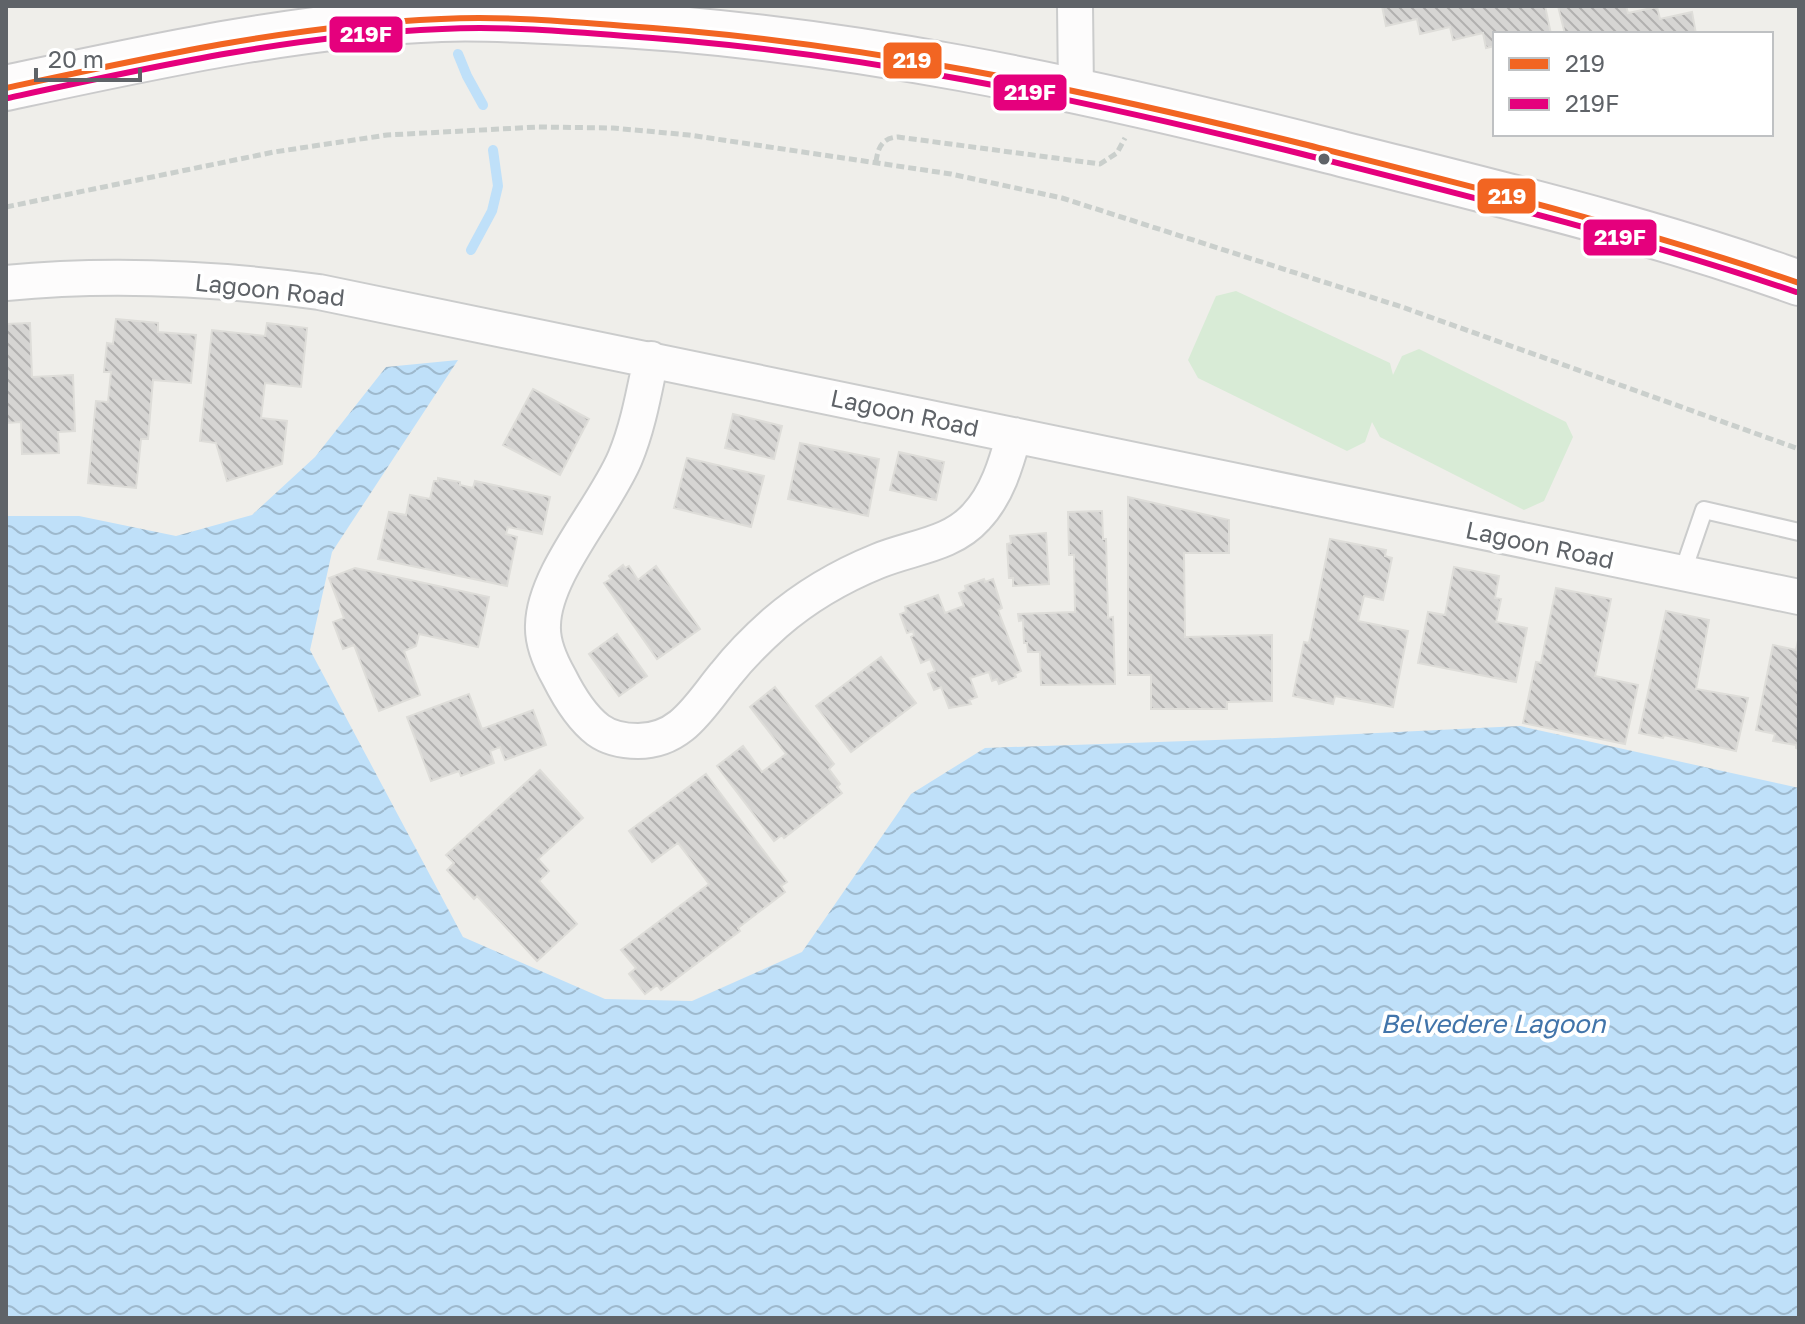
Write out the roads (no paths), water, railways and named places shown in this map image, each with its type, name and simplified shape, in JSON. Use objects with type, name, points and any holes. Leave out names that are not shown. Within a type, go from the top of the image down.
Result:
[{"type":"main road","points":[[6,88],[307,31],[405,21],[482,18],[632,25],[795,42],[1076,91],[1265,134],[1516,198],[1698,249],[1799,283]]},
{"type":"street","points":[[1075,6],[1076,91]]},
{"type":"street","name":"Lagoon Road","points":[[6,283],[122,277],[272,285],[367,300],[1799,597]]},
{"type":"street","points":[[651,359],[639,413],[624,459],[558,577],[545,608],[543,627],[545,646],[552,664],[576,704],[598,730],[628,741],[660,739],[683,725],[758,639],[823,588],[878,561],[936,542],[964,528],[988,501],[1014,435]]},
{"type":"lane","points":[[1682,574],[1704,510],[1799,532]]},
{"type":"water","name":"Belvedere Lagoon","points":[[458,360],[332,552],[310,650],[463,937],[605,999],[692,1001],[802,952],[911,794],[985,748],[1520,726],[1799,788],[1799,1318],[6,1318],[6,516],[79,516],[176,536],[252,515],[315,457],[386,367]]},
{"type":"waterway","points":[[458,54],[483,105]]},
{"type":"waterway","points":[[471,250],[492,211],[498,186],[493,150]]}]
